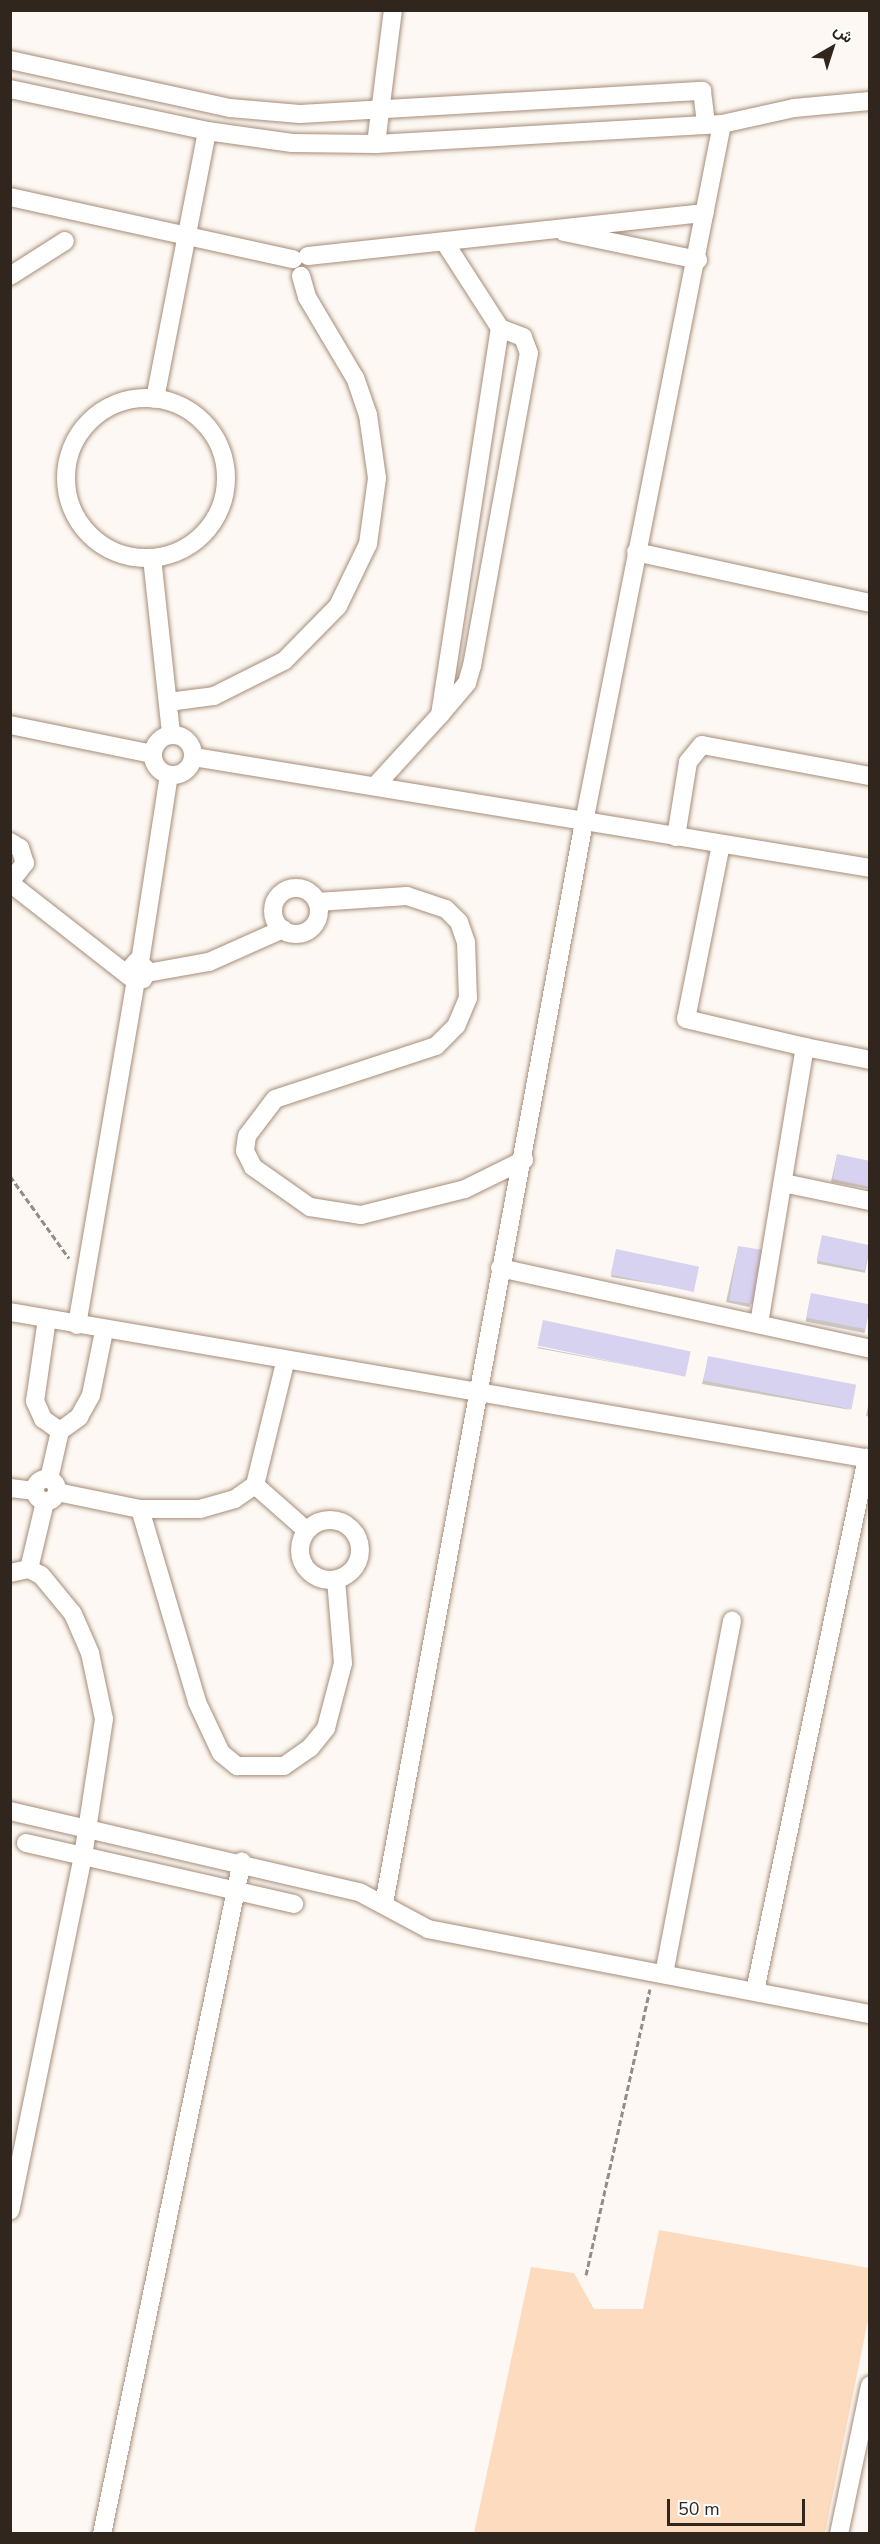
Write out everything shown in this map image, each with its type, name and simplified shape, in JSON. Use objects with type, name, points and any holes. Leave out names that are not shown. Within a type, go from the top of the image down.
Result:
[{"type":"street","points":[[376,144],[393,10]]},
{"type":"street","points":[[10,60],[230,108],[300,114],[380,112],[702,91],[714,124],[698,260],[636,552],[584,822],[524,1160],[500,1268],[481,1391],[384,1903]]},
{"type":"street","points":[[10,89],[207,131],[292,143],[376,144],[714,124],[794,108],[870,101]]},
{"type":"street","points":[[155,399],[207,131]]},
{"type":"street","points":[[10,196],[186,238],[301,257],[444,241],[564,232],[612,221],[705,213]]},
{"type":"street","points":[[564,232],[698,260]]},
{"type":"street","points":[[10,276],[65,241]]},
{"type":"street","points":[[376,785],[467,683],[529,353],[523,337],[500,328],[444,241]]},
{"type":"street","points":[[168,702],[214,696],[290,655],[338,606],[368,544],[377,478],[368,415],[355,378],[307,297],[301,276],[292,270],[301,257]]},
{"type":"street","points":[[440,715],[500,328]]},
{"type":"street","points":[[155,399],[187,410],[204,424],[222,453],[226,486],[216,518],[202,535],[174,553],[152,558],[121,553],[93,537],[74,512],[66,481],[76,440],[96,416],[124,401],[155,399]]},
{"type":"street","points":[[474,495],[501,499]]},
{"type":"street","points":[[469,526],[496,529]]},
{"type":"street","points":[[636,552],[870,603]]},
{"type":"street","points":[[152,558],[171,734]]},
{"type":"street","points":[[10,724],[153,754]]},
{"type":"street","points":[[171,734],[188,741],[194,757],[186,772],[169,775],[154,764],[153,754],[162,738],[171,734]]},
{"type":"street","points":[[676,837],[688,762],[702,745],[870,776]]},
{"type":"street","points":[[194,757],[376,785],[584,822],[870,868]]},
{"type":"street","points":[[77,1325],[138,972],[169,775]]},
{"type":"street","points":[[10,842],[20,848],[25,863],[10,883],[138,972],[209,962],[283,929]]},
{"type":"street","points":[[721,844],[686,1019],[870,1060]]},
{"type":"street","points":[[303,889],[317,902],[318,917],[310,929],[296,934],[283,929],[273,912],[280,894],[303,889]]},
{"type":"street","points":[[317,902],[407,896],[446,909],[459,922],[466,942],[468,999],[456,1026],[436,1046],[275,1099],[247,1136],[245,1151],[253,1167],[310,1207],[361,1215],[465,1189],[524,1160]]},
{"type":"street","points":[[759,1324],[806,1047]]},
{"type":"street","points":[[783,1183],[870,1201]]},
{"type":"street","points":[[500,1268],[870,1348]]},
{"type":"street","points":[[10,1312],[285,1363],[481,1391],[868,1458],[755,1991]]},
{"type":"street","points":[[47,1319],[35,1401],[43,1419],[60,1431]]},
{"type":"street","points":[[29,1569],[60,1431],[87,1407],[104,1331]]},
{"type":"street","points":[[10,1488],[46,1491],[140,1509],[200,1509],[235,1499],[255,1485],[285,1363]]},
{"type":"street","points":[[255,1485],[306,1530]]},
{"type":"street","points":[[140,1509],[197,1702],[221,1753],[237,1766],[284,1766],[310,1748],[326,1728],[343,1663],[336,1580]]},
{"type":"street","points":[[332,1519],[356,1534],[358,1562],[336,1580],[315,1576],[304,1565],[299,1550],[306,1530],[332,1519]]},
{"type":"street","points":[[10,1574],[29,1569]]},
{"type":"street","points":[[10,2211],[83,1856],[103,1738],[102,1700],[76,1620],[53,1588],[29,1569]]},
{"type":"street","points":[[659,1973],[732,1620]]},
{"type":"street","points":[[10,1811],[242,1861],[384,1903],[428,1929],[870,2014]]},
{"type":"street","points":[[26,1843],[294,1904]]},
{"type":"street","points":[[102,2534],[242,1861]]},
{"type":"street","points":[[839,2534],[870,2385]]},
{"type":"path","points":[[10,1176],[85,1281]]},
{"type":"path","points":[[586,2276],[659,1973]]},
{"type":"shaded area","points":[[659,2230],[869,2268],[869,2315],[825,2533],[474,2533],[531,2267],[574,2273],[594,2309],[643,2309]]},
{"type":"building","points":[[837,1154],[870,1161],[870,1187],[833,1179]]},
{"type":"building","points":[[822,1235],[870,1245],[865,1271],[817,1260]]},
{"type":"building","points":[[738,1246],[763,1250],[754,1304],[729,1300]]},
{"type":"building","points":[[616,1249],[699,1267],[694,1292],[611,1274]]},
{"type":"building","points":[[811,1293],[870,1304],[865,1329],[806,1318]]},
{"type":"building","points":[[543,1320],[691,1351],[685,1377],[538,1345]]},
{"type":"building","points":[[708,1356],[856,1385],[851,1409],[703,1381]]}]
